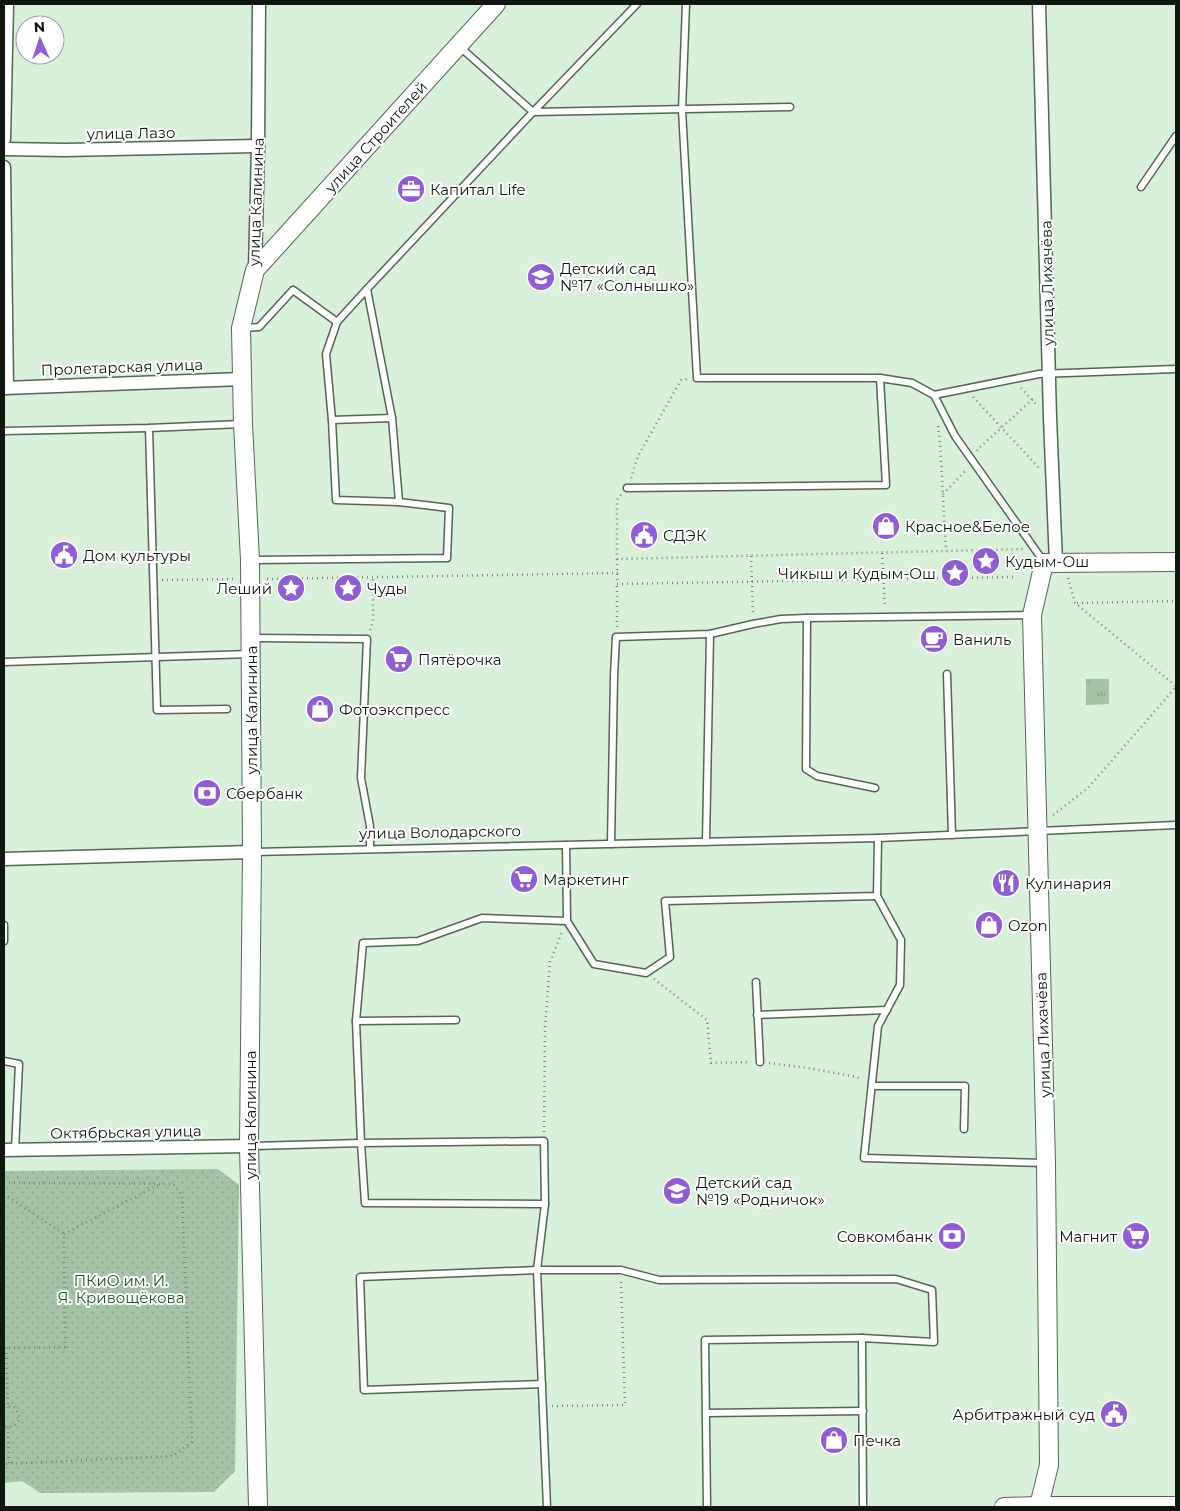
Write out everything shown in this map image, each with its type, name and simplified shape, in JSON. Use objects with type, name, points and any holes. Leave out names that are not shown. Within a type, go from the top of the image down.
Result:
[{"type":"main road","name":"улица Строителей","points":[[255,270],[496,4]]},
{"type":"main road","name":"улица Калинина","points":[[255,270],[241,328],[243,424],[250,560],[252,852],[249,1146],[258,1507]]},
{"type":"main road","points":[[1050,559],[1176,562]]},
{"type":"main road","name":"улица Лихачёва","points":[[1039,1507],[1049,1466],[1046,1163],[1032,616],[1050,559]]},
{"type":"main road","points":[[1004,1507],[1176,1506]]},
{"type":"street","points":[[4,139],[8,4]]},
{"type":"street","name":"улица Калинина","points":[[255,270],[259,4]]},
{"type":"street","name":"улица Лихачёва","points":[[1040,4],[1052,482],[1050,559]]},
{"type":"street","name":"улица Лазо","points":[[4,149],[65,150],[258,146]]},
{"type":"street","points":[[4,167],[5,388]]},
{"type":"street","name":"Пролетарская улица","points":[[5,388],[242,379]]},
{"type":"street","name":"улица Володарского","points":[[4,859],[252,852]]},
{"type":"street","name":"Октябрьская улица","points":[[9,1150],[249,1146]]},
{"type":"lane","points":[[250,560],[447,558],[449,508],[399,502],[336,500],[326,354],[336,322],[637,4]]},
{"type":"lane","points":[[686,4],[682,110],[697,378],[880,378],[912,383],[934,395],[955,436],[973,462],[1050,559]]},
{"type":"lane","points":[[458,46],[533,112],[790,107]]},
{"type":"lane","points":[[1141,187],[1176,136]]},
{"type":"lane","points":[[367,289],[392,418],[399,502]]},
{"type":"lane","points":[[241,328],[259,327],[293,290],[336,322]]},
{"type":"lane","points":[[934,395],[1039,374],[1049,379],[1176,370]]},
{"type":"lane","points":[[627,488],[886,485],[880,378]]},
{"type":"lane","points":[[332,420],[392,418]]},
{"type":"lane","points":[[4,431],[243,424]]},
{"type":"lane","points":[[149,428],[157,710],[227,709]]},
{"type":"lane","points":[[611,844],[616,637],[710,634],[753,624],[807,618],[1032,616]]},
{"type":"lane","points":[[807,618],[806,768],[817,776],[875,788]]},
{"type":"lane","points":[[706,842],[710,634]]},
{"type":"lane","points":[[4,662],[156,657],[251,646],[367,639],[361,778],[370,826],[370,849]]},
{"type":"lane","points":[[947,674],[952,835]]},
{"type":"lane","name":"улица Володарского","points":[[252,852],[878,838],[1176,825]]},
{"type":"lane","points":[[878,838],[877,896],[901,940],[900,985],[878,1026],[864,1158],[1046,1163]]},
{"type":"lane","points":[[566,845],[567,921],[594,964],[646,973],[670,956],[665,901],[877,896]]},
{"type":"lane","points":[[545,1204],[365,1203],[356,1021],[363,943],[418,941],[482,918],[567,921]]},
{"type":"lane","points":[[4,925],[4,941]]},
{"type":"lane","points":[[756,982],[760,1062]]},
{"type":"lane","points":[[757,1015],[887,1010]]},
{"type":"lane","points":[[356,1021],[456,1020]]},
{"type":"lane","points":[[4,1061],[19,1064],[9,1150]]},
{"type":"lane","points":[[872,1086],[965,1086],[964,1130]]},
{"type":"lane","points":[[249,1146],[544,1140],[545,1204],[537,1270],[547,1507]]},
{"type":"lane","points":[[542,1384],[364,1390],[360,1276],[537,1270],[621,1270],[659,1280],[896,1279],[932,1290],[934,1342],[862,1338],[705,1340],[707,1507]]},
{"type":"lane","points":[[862,1338],[863,1507]]},
{"type":"lane","points":[[706,1413],[862,1411]]},
{"type":"path","points":[[616,637],[618,573],[617,500],[627,488],[638,456],[681,380],[697,378]]},
{"type":"path","points":[[943,494],[973,462],[978,449],[1033,400],[1049,379]]},
{"type":"path","points":[[1013,380],[1050,418]]},
{"type":"path","points":[[965,389],[1052,482]]},
{"type":"path","points":[[937,423],[940,442],[946,551]]},
{"type":"path","points":[[617,559],[946,551],[1050,559],[1075,602],[1176,686],[1088,788],[1052,816],[1037,831]]},
{"type":"path","points":[[882,553],[886,616]]},
{"type":"path","points":[[751,556],[753,624]]},
{"type":"path","points":[[262,579],[618,573]]},
{"type":"path","points":[[367,639],[373,621],[373,577]]},
{"type":"path","points":[[617,584],[1015,577]]},
{"type":"path","points":[[154,580],[241,579]]},
{"type":"path","points":[[1075,602],[1176,601]]},
{"type":"path","points":[[544,1140],[545,1028],[550,962],[567,921]]},
{"type":"path","points":[[646,973],[706,1020],[711,1063],[760,1062],[808,1068],[857,1077],[872,1086]]},
{"type":"path","points":[[4,1183],[162,1183],[173,1184],[182,1196],[192,1442],[174,1456],[4,1464]]},
{"type":"path","points":[[64,1234],[162,1183]]},
{"type":"path","points":[[4,1194],[64,1234]]},
{"type":"path","points":[[8,1406],[5,1348],[65,1346],[64,1234]]},
{"type":"path","points":[[543,1406],[625,1404],[621,1270]]},
{"type":"path","points":[[4,1407],[8,1406],[16,1409],[19,1416],[16,1424],[8,1427],[4,1426]]},
{"type":"path","points":[[8,1427],[10,1464]]},
{"type":"path","points":[[4,1454],[9,1457]]},
{"type":"green space","points":[[1086,679],[1109,679],[1109,704],[1086,705]]},
{"type":"green space","name":"ПКиО им. И. Я. Кривощёкова","points":[[218,1169],[239,1185],[235,1471],[214,1492],[40,1493],[22,1481],[4,1483],[4,1171]]},
{"type":"place","name":"Капитал Life","points":[[411,189]]},
{"type":"place","name":"Детский сад №17 «Солнышко»","points":[[541,277]]},
{"type":"place","name":"Красное&Белое","points":[[886,526]]},
{"type":"place","name":"СДЭК","points":[[644,535]]},
{"type":"place","name":"Дом культуры","points":[[64,555]]},
{"type":"place","name":"Кудым-Ош","points":[[986,561]]},
{"type":"place","name":"Чикыш и Кудым-Ош","points":[[955,573]]},
{"type":"place","name":"Леший","points":[[291,588]]},
{"type":"place","name":"Чуды","points":[[348,588]]},
{"type":"place","name":"Ваниль","points":[[934,639]]},
{"type":"place","name":"Пятёрочка","points":[[399,659]]},
{"type":"place","name":"Фотоэкспресс","points":[[320,709]]},
{"type":"place","name":"Сбербанк","points":[[207,793]]},
{"type":"place","name":"Маркетинг","points":[[524,879]]},
{"type":"place","name":"Кулинария","points":[[1006,883]]},
{"type":"place","name":"Ozon","points":[[989,925]]},
{"type":"place","name":"Детский сад №19 «Родничок»","points":[[677,1191]]},
{"type":"place","name":"Совкомбанк","points":[[952,1236]]},
{"type":"place","name":"Магнит","points":[[1136,1236]]},
{"type":"place","name":"Арбитражный суд","points":[[1114,1414]]},
{"type":"place","name":"Печка","points":[[834,1440]]}]
